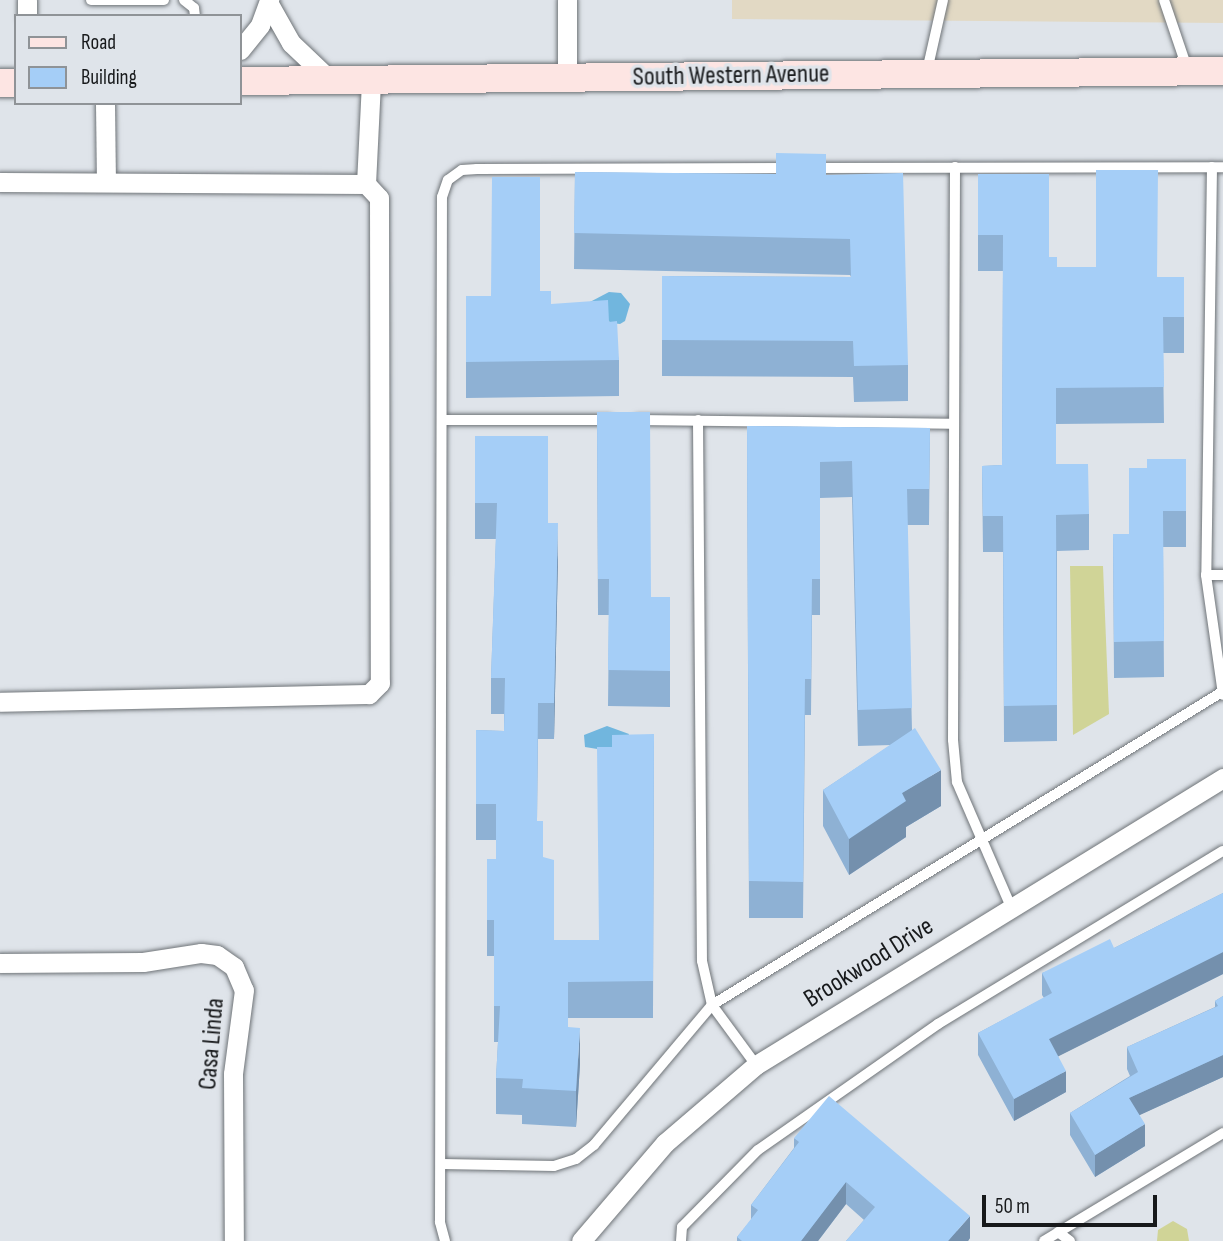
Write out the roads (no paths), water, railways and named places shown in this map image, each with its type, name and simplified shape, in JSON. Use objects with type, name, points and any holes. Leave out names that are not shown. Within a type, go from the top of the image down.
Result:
[{"type":"main road","name":"South Western Avenue","points":[[242,81],[1223,71]]},
{"type":"street","points":[[567,0],[568,78]]},
{"type":"street","points":[[242,47],[269,2]]},
{"type":"street","points":[[269,2],[291,43],[330,80]]},
{"type":"street","points":[[0,702],[369,694],[380,683],[379,198],[366,184],[371,80]]},
{"type":"street","points":[[104,105],[106,180]]},
{"type":"street","points":[[0,182],[106,180],[366,184]]},
{"type":"street","name":"Brookwood Drive","points":[[581,1241],[665,1143],[756,1065],[1223,778]]},
{"type":"street","name":"Casa Linda","points":[[0,964],[143,962],[201,953],[217,955],[234,967],[244,990],[233,1074],[234,1241]]},
{"type":"lane","points":[[91,0],[164,0]]},
{"type":"lane","points":[[184,0],[194,8],[195,14]]},
{"type":"lane","points":[[927,74],[943,0]]},
{"type":"lane","points":[[1164,0],[1188,72]]},
{"type":"lane","points":[[955,167],[953,740],[957,782],[980,843],[1011,907]]},
{"type":"lane","points":[[442,1164],[554,1166],[576,1158],[594,1145],[712,1005],[1222,694],[1206,575],[1217,167],[462,170],[448,180],[442,197],[444,420],[440,1222],[445,1241]]},
{"type":"lane","points":[[444,420],[618,420]]},
{"type":"lane","points":[[631,420],[953,424]]},
{"type":"lane","points":[[698,420],[702,961],[712,1005],[756,1065]]},
{"type":"lane","points":[[1206,575],[1223,575]]},
{"type":"lane","points":[[681,1241],[682,1227],[689,1218],[758,1150],[938,1024],[1223,851]]},
{"type":"lane","points":[[1044,1241],[1223,1133]]},
{"type":"lane","points":[[1058,1232],[1070,1241]]},
{"type":"water","points":[[609,292],[621,293],[630,304],[625,321],[620,324],[611,323],[588,303]]},
{"type":"water","points":[[607,726],[629,734],[622,753],[585,747],[584,735]]}]
